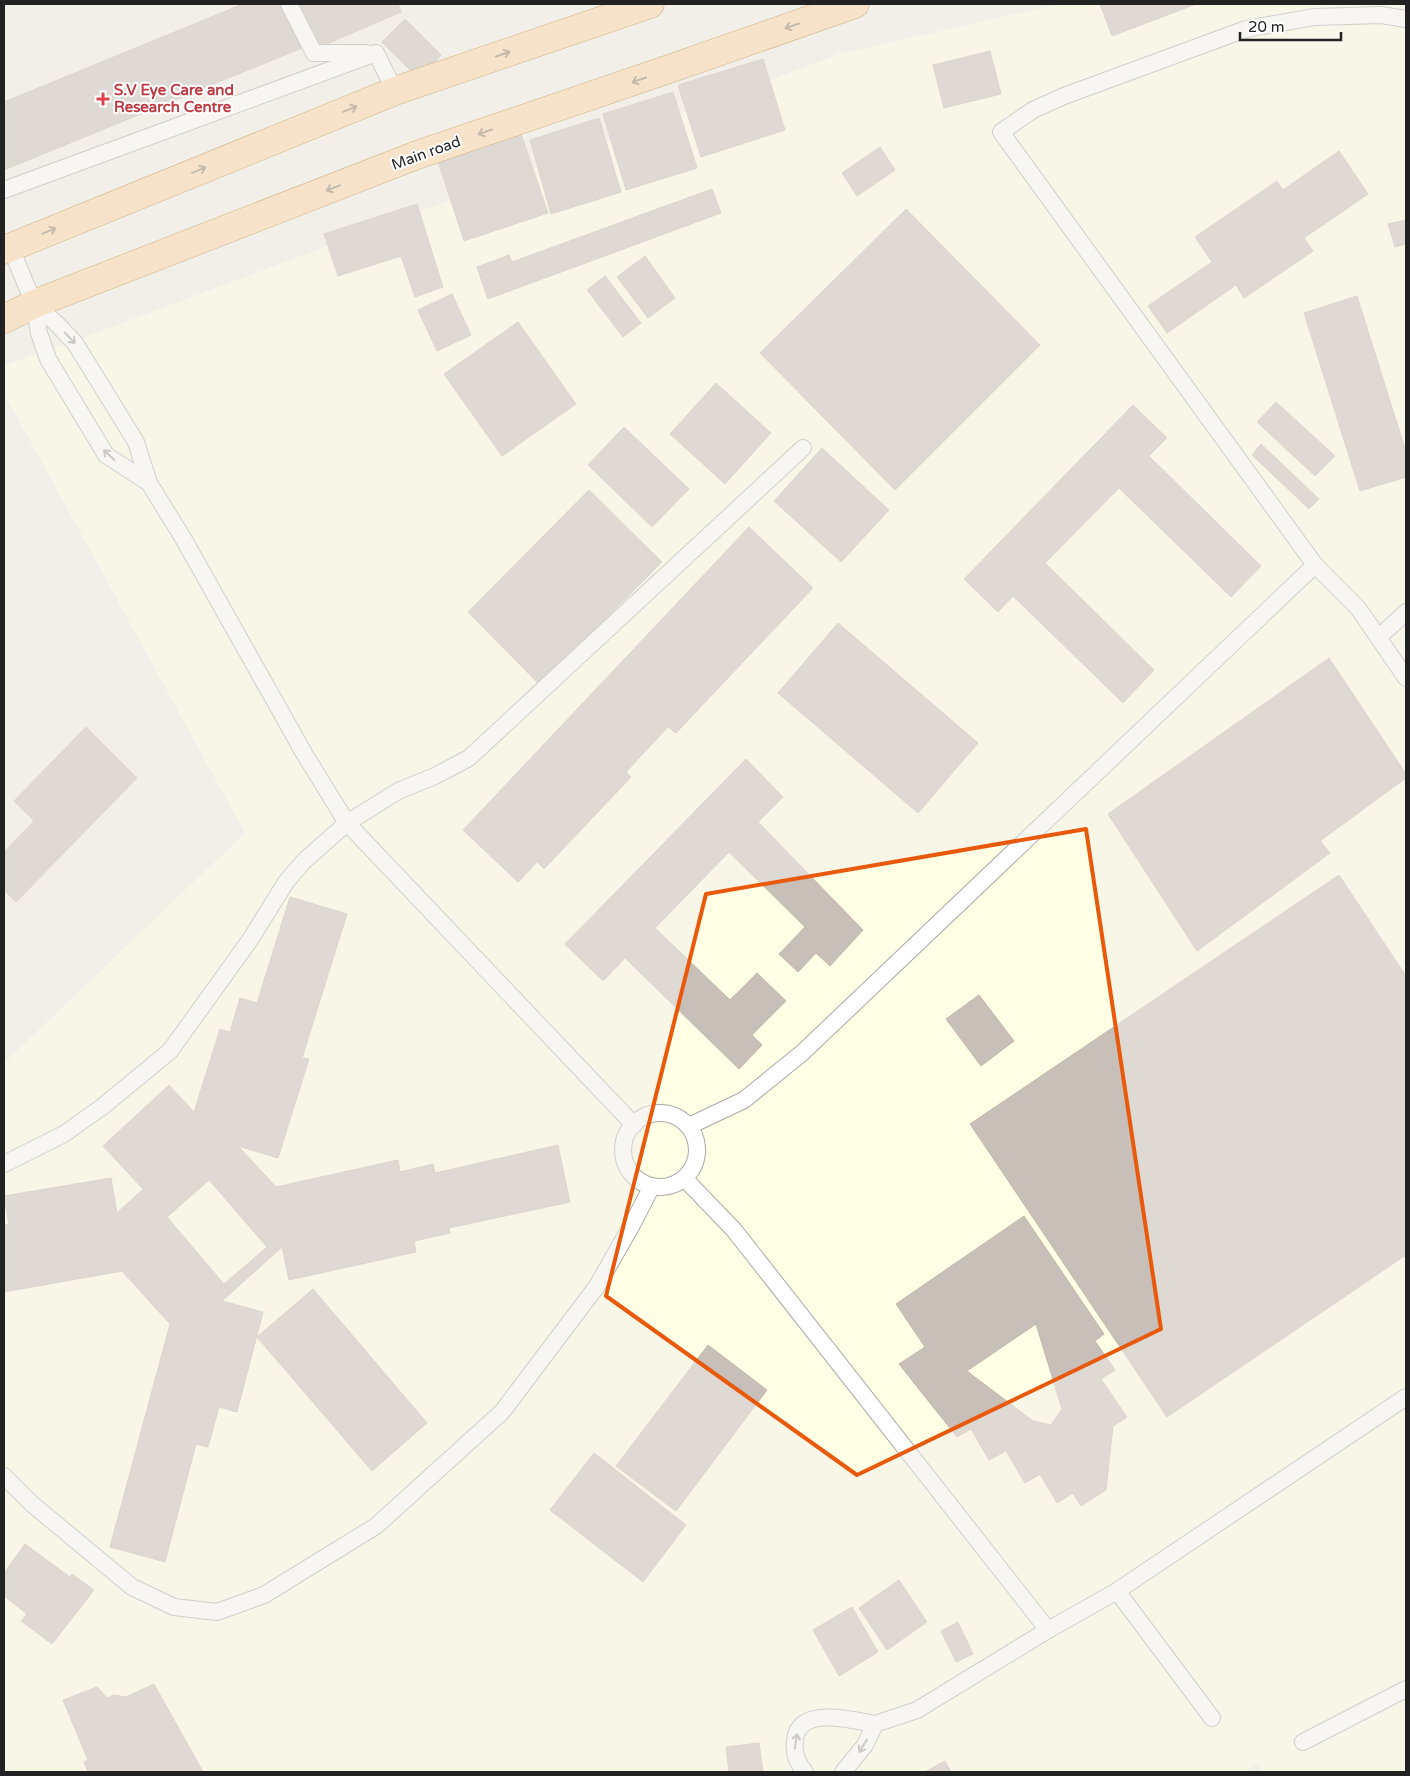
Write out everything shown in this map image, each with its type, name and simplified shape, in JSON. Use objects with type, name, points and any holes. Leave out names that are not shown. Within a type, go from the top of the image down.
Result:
[{"type":"main road","points":[[7,248],[395,91],[650,4]]},
{"type":"main road","name":"Main road","points":[[4,319],[34,304],[417,155],[672,68],[820,9],[855,4]]},
{"type":"lane","points":[[290,4],[314,53],[376,53]]},
{"type":"lane","points":[[1406,19],[1381,15],[1314,17],[1246,29],[1064,96],[1033,110],[1001,132],[1315,565],[1358,608],[1406,678]]},
{"type":"lane","points":[[376,53],[395,91]]},
{"type":"lane","points":[[4,190],[376,53]]},
{"type":"lane","points":[[7,248],[34,304],[48,359],[106,455],[148,483]]},
{"type":"lane","points":[[34,304],[75,343],[136,442],[148,483],[183,538],[305,755],[347,823],[634,1124]]},
{"type":"lane","points":[[4,1164],[64,1134],[102,1107],[170,1051],[250,940],[286,882],[304,861],[347,823],[398,791],[435,776],[469,758],[803,448]]},
{"type":"lane","points":[[688,1126],[744,1100],[802,1053],[1315,565]]},
{"type":"lane","points":[[1379,637],[1406,612]]},
{"type":"lane","points":[[661,1112],[673,1115],[688,1126],[697,1144],[692,1169],[684,1178],[675,1184],[663,1187],[641,1182],[632,1174],[626,1164],[623,1152],[628,1130],[634,1124],[637,1120],[648,1114],[661,1112]]},
{"type":"lane","points":[[684,1178],[734,1230],[1048,1630]]},
{"type":"lane","points":[[4,1476],[32,1504],[132,1587],[174,1607],[218,1612],[264,1596],[376,1526],[502,1412],[597,1286],[633,1224],[652,1186]]},
{"type":"lane","points":[[805,1772],[799,1765],[794,1752],[795,1739],[799,1727],[808,1720],[836,1718],[875,1724],[917,1710],[1048,1630],[1117,1591],[1406,1397]]},
{"type":"lane","points":[[1117,1591],[1212,1718]]},
{"type":"lane","points":[[1303,1742],[1406,1689]]},
{"type":"lane","points":[[843,1772],[865,1745],[875,1724]]},
{"type":"highlighted area","points":[[1086,829],[1161,1329],[857,1475],[606,1296],[706,894]]},
{"type":"shaded area","points":[[1060,4],[1406,4],[1406,1772],[1261,1772],[1258,1762],[1243,1772],[4,1772],[4,1063],[245,833],[4,393],[4,365],[85,337],[839,54]]},
{"type":"building","points":[[243,4],[284,4],[302,48],[4,170],[4,102]]},
{"type":"building","points":[[296,4],[398,4],[401,12],[315,49]]},
{"type":"building","points":[[1100,4],[1196,4],[1112,36]]},
{"type":"building","points":[[405,19],[441,55],[419,79],[382,42]]},
{"type":"building","points":[[990,51],[1001,94],[944,108],[933,65]]},
{"type":"building","points":[[763,59],[785,130],[701,157],[678,85]]},
{"type":"building","points":[[673,92],[697,168],[626,190],[603,114]]},
{"type":"building","points":[[599,118],[621,192],[551,214],[530,140]]},
{"type":"building","points":[[520,131],[548,213],[464,241],[437,158]]},
{"type":"building","points":[[880,147],[895,170],[857,196],[842,173]]},
{"type":"building","points":[[1339,151],[1368,194],[1304,238],[1313,251],[1244,298],[1236,285],[1167,333],[1148,306],[1212,262],[1195,237],[1277,181],[1283,190]]},
{"type":"building","points":[[712,189],[721,213],[488,299],[477,267],[509,255],[512,262]]},
{"type":"building","points":[[417,204],[443,287],[415,297],[401,256],[338,276],[324,234]]},
{"type":"building","points":[[906,209],[1040,345],[895,490],[760,353]]},
{"type":"building","points":[[1406,220],[1406,244],[1395,247],[1388,224]]},
{"type":"building","points":[[645,256],[675,298],[648,318],[617,277]]},
{"type":"building","points":[[605,276],[641,323],[623,337],[587,290]]},
{"type":"building","points":[[452,294],[471,335],[437,351],[418,310]]},
{"type":"building","points":[[1357,296],[1406,452],[1406,477],[1360,491],[1304,313]]},
{"type":"building","points":[[518,322],[576,404],[502,456],[444,374]]},
{"type":"building","points":[[716,383],[771,433],[725,484],[670,434]]},
{"type":"building","points":[[1276,402],[1335,456],[1315,476],[1257,422]]},
{"type":"building","points":[[1133,405],[1167,438],[1149,456],[1261,566],[1231,597],[1119,488],[1045,563],[1154,670],[1123,703],[1013,596],[998,612],[964,579]]},
{"type":"building","points":[[624,427],[689,489],[652,527],[588,465]]},
{"type":"building","points":[[1261,444],[1319,499],[1309,509],[1252,455]]},
{"type":"building","points":[[822,448],[889,510],[841,562],[774,501]]},
{"type":"building","points":[[589,490],[662,562],[540,685],[468,612]]},
{"type":"building","points":[[749,527],[813,588],[676,733],[668,727],[626,772],[631,777],[544,869],[537,862],[518,882],[463,830]]},
{"type":"building","points":[[838,623],[978,743],[918,813],[778,693]]},
{"type":"building","points":[[1329,658],[1406,774],[1406,778],[1320,841],[1330,853],[1197,951],[1108,814]]},
{"type":"building","points":[[86,727],[137,778],[16,902],[4,890],[4,852],[34,821],[14,801]]},
{"type":"building","points":[[746,759],[783,797],[758,822],[863,930],[830,966],[816,953],[798,972],[779,954],[805,927],[729,852],[655,928],[730,1000],[757,973],[786,1001],[752,1035],[762,1045],[739,1069],[625,958],[603,981],[565,944]]},
{"type":"building","points":[[1339,875],[1406,976],[1406,1255],[1167,1417],[970,1124]]},
{"type":"building","points":[[290,897],[347,914],[302,1058],[309,1059],[278,1158],[238,1146],[276,1187],[398,1160],[400,1172],[433,1164],[435,1173],[558,1145],[570,1202],[449,1228],[450,1233],[414,1241],[416,1252],[289,1280],[282,1247],[222,1301],[263,1312],[237,1412],[219,1407],[208,1447],[196,1444],[165,1562],[110,1547],[170,1324],[122,1271],[4,1292],[4,1225],[9,1224],[4,1196],[111,1178],[117,1213],[143,1189],[103,1146],[169,1085],[194,1112],[220,1029],[230,1032],[240,998],[257,1003]],"holes":[[[209,1180],[267,1247],[224,1284],[167,1217]]]},
{"type":"building","points":[[979,995],[1014,1041],[981,1066],[946,1019]]},
{"type":"building","points":[[1024,1216],[1104,1334],[1095,1341],[1115,1370],[1101,1379],[1127,1417],[1113,1426],[1106,1490],[1081,1506],[1073,1493],[1057,1503],[1040,1474],[1025,1483],[1006,1451],[989,1460],[971,1429],[957,1437],[899,1364],[925,1347],[896,1304]],"holes":[[[1036,1324],[1062,1409],[1051,1425],[1033,1421],[967,1371]]]},
{"type":"building","points":[[313,1289],[427,1423],[372,1471],[257,1337]]},
{"type":"building","points":[[708,1345],[767,1390],[676,1511],[616,1466]]},
{"type":"building","points":[[594,1453],[686,1525],[643,1582],[550,1510]]},
{"type":"building","points":[[25,1544],[70,1577],[72,1574],[94,1590],[52,1644],[21,1621],[27,1614],[4,1596],[4,1573]]},
{"type":"building","points":[[899,1580],[927,1622],[887,1650],[859,1608]]},
{"type":"building","points":[[852,1607],[878,1652],[839,1676],[813,1630]]},
{"type":"building","points":[[958,1622],[973,1654],[956,1662],[941,1631]]},
{"type":"building","points":[[154,1684],[203,1772],[88,1772],[84,1762],[88,1760],[63,1700],[97,1687],[107,1698],[114,1695],[126,1697]]},
{"type":"building","points":[[759,1743],[763,1772],[729,1772],[726,1747]]},
{"type":"building","points":[[945,1761],[951,1772],[925,1772]]},
{"type":"place","name":"S.V Eye Care and Research Centre","points":[[103,99]]}]
